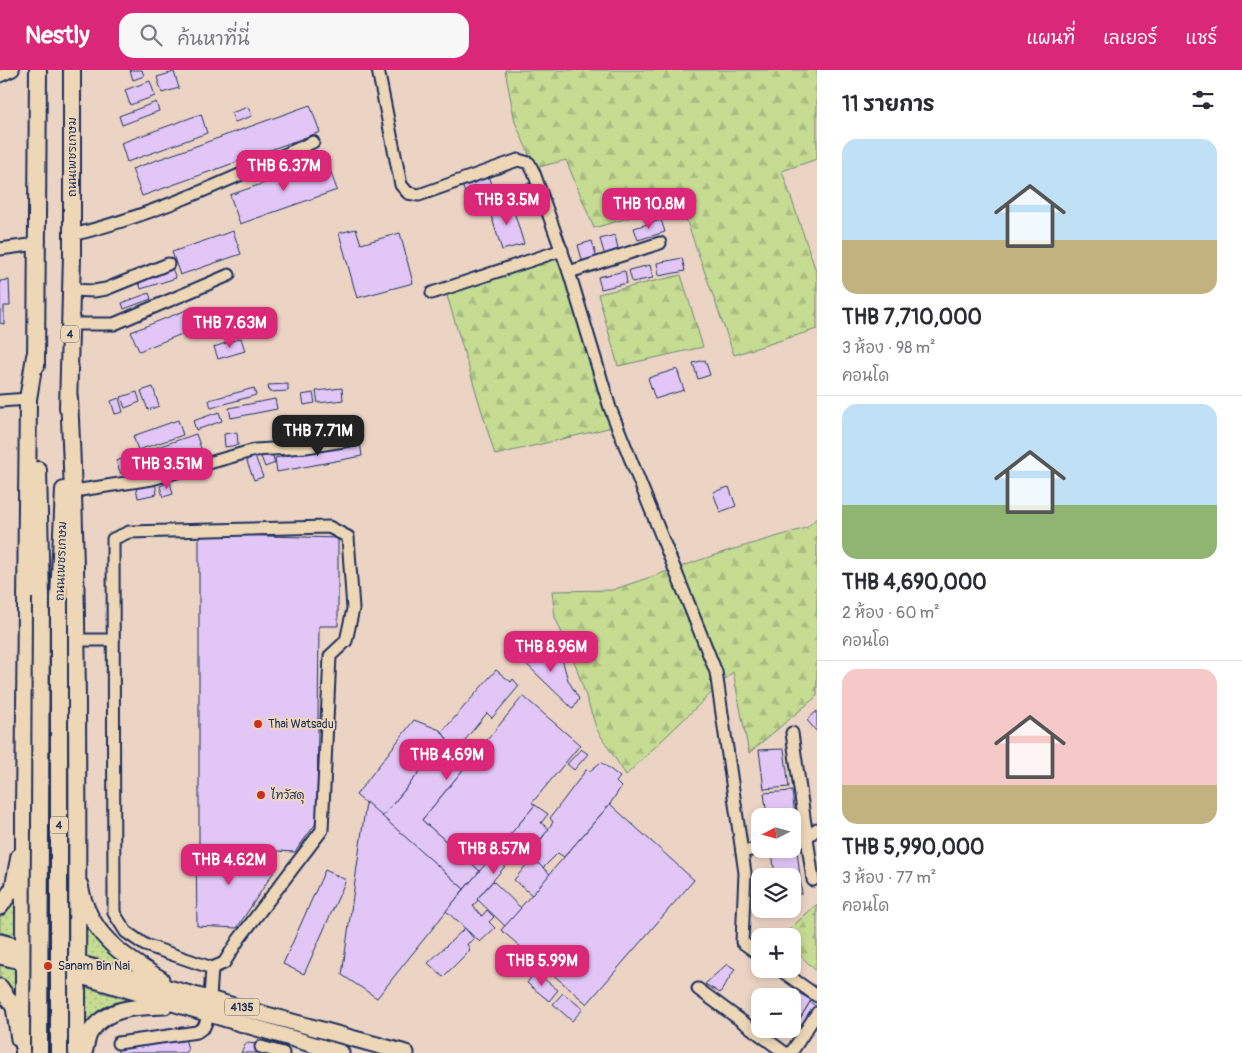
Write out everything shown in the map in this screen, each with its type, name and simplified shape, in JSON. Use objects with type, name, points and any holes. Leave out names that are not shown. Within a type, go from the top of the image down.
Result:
[{"type":"highway","name":"ถนนเพชรเกษม","points":[[38,70],[35,356],[40,598],[39,1053]]},
{"type":"highway","name":"ถนนเพชรเกษม","points":[[59,1053],[60,598],[69,398],[72,70]]},
{"type":"highway","points":[[23,1050],[28,399],[35,356]]},
{"type":"highway","points":[[69,398],[74,491],[79,873],[79,1053]]},
{"type":"highway","points":[[25,899],[31,913],[43,920],[53,920],[67,916],[74,912],[78,904]]},
{"type":"highway","points":[[23,1050],[42,1030],[55,1028],[64,1030],[70,1035],[79,1053]]},
{"type":"main road","points":[[0,907],[13,888],[18,869],[24,813]]},
{"type":"main road","points":[[79,873],[82,896],[92,918],[107,941],[126,959],[178,989]]},
{"type":"main road","name":"4135","points":[[0,942],[25,956]]},
{"type":"main road","name":"4135","points":[[0,956],[25,956],[78,969],[178,989],[406,1053]]},
{"type":"main road","name":"4135","points":[[78,969],[179,1006],[335,1052]]},
{"type":"main road","points":[[0,987],[14,1007],[23,1050]]},
{"type":"main road","points":[[79,1053],[90,1032],[104,1018],[130,1007],[179,1006]]},
{"type":"street","points":[[0,76],[13,70]]},
{"type":"street","points":[[378,70],[402,185],[408,193],[419,195],[518,160],[529,163],[534,173],[562,250],[610,408],[716,672],[745,873],[742,942],[751,948]]},
{"type":"street","points":[[72,234],[119,222],[168,204],[313,142]]},
{"type":"street","points":[[569,272],[660,243]]},
{"type":"street","points":[[0,249],[37,244]]},
{"type":"street","points":[[432,293],[562,250]]},
{"type":"street","points":[[71,290],[94,291],[106,289],[168,264]]},
{"type":"street","points":[[70,324],[114,324],[229,275]]},
{"type":"street","points":[[0,401],[28,399]]},
{"type":"street","points":[[74,491],[152,479],[255,450],[306,447],[350,440]]},
{"type":"street","points":[[329,527],[348,537],[353,609],[346,641],[330,656],[322,830],[239,939],[224,963],[212,968],[145,944],[126,932],[114,913],[113,539],[129,532],[329,527]]},
{"type":"street","points":[[76,640],[113,640]]},
{"type":"street","points":[[792,733],[813,880]]},
{"type":"street","points":[[801,839],[806,838],[817,829]]},
{"type":"street","points":[[742,852],[751,850]]},
{"type":"street","points":[[210,998],[212,968]]},
{"type":"street","points":[[792,978],[817,996]]},
{"type":"street","points":[[698,989],[785,1053]]},
{"type":"street","points":[[791,1053],[817,1013]]},
{"type":"street","points":[[118,1043],[197,1032],[204,1027],[209,1015]]},
{"type":"street","points":[[265,1031],[260,1050],[283,1053]]},
{"type":"green space","points":[[505,70],[817,70],[817,159],[782,171],[817,274],[817,329],[734,355],[686,219],[685,201],[594,228],[566,160],[535,168],[515,122]]},
{"type":"green space","points":[[562,250],[617,426],[495,455],[445,289]]},
{"type":"green space","points":[[681,275],[703,347],[618,366],[598,294]]},
{"type":"green space","points":[[817,518],[817,696],[749,753],[733,672],[626,775],[597,730],[576,666],[555,617],[552,591],[612,590],[724,552],[806,528]]},
{"type":"green space","points":[[19,900],[19,937],[0,932],[0,914]]},
{"type":"green space","points":[[817,904],[817,972],[801,956],[801,928],[791,928]]},
{"type":"green space","points":[[85,920],[106,950],[128,967],[83,955]]},
{"type":"green space","points":[[0,964],[17,969],[18,1003],[0,978]]},
{"type":"green space","points":[[84,987],[128,1000],[98,1012],[84,1031]]},
{"type":"building","points":[[130,70],[142,70],[144,76],[133,80]]},
{"type":"building","points":[[174,72],[179,88],[162,93],[157,77]]},
{"type":"building","points":[[150,81],[155,96],[130,105],[125,90]]},
{"type":"building","points":[[156,102],[159,111],[122,125],[119,116]]},
{"type":"building","points":[[310,105],[320,132],[142,196],[132,169]]},
{"type":"building","points":[[248,107],[252,116],[235,122],[231,113]]},
{"type":"building","points":[[201,114],[207,133],[127,162],[121,143]]},
{"type":"building","points":[[327,161],[337,190],[240,224],[230,195]]},
{"type":"building","points":[[489,176],[494,190],[476,196],[480,210],[471,213],[462,184]]},
{"type":"building","points":[[529,183],[539,204],[525,211],[515,191]]},
{"type":"building","points":[[511,202],[524,244],[502,250],[489,209]]},
{"type":"building","points":[[661,220],[665,232],[638,240],[634,228]]},
{"type":"building","points":[[356,229],[361,244],[400,233],[413,283],[357,298],[339,233]]},
{"type":"building","points":[[233,231],[241,254],[180,275],[172,252]]},
{"type":"building","points":[[615,235],[619,253],[605,256],[600,239]]},
{"type":"building","points":[[592,241],[597,259],[583,263],[578,245]]},
{"type":"building","points":[[682,258],[685,271],[659,276],[657,263]]},
{"type":"building","points":[[650,265],[653,278],[632,282],[629,270]]},
{"type":"building","points":[[172,268],[176,278],[141,289],[138,279]]},
{"type":"building","points":[[625,271],[627,283],[601,289],[598,277]]},
{"type":"building","points":[[9,280],[10,306],[4,306],[4,324],[0,323],[0,281]]},
{"type":"building","points":[[149,293],[151,299],[124,309],[122,303]]},
{"type":"building","points":[[189,309],[197,328],[139,351],[131,332]]},
{"type":"building","points":[[241,338],[245,351],[218,359],[214,347]]},
{"type":"building","points":[[705,360],[710,375],[698,379],[693,363]]},
{"type":"building","points":[[677,369],[684,390],[655,399],[648,378]]},
{"type":"building","points":[[288,384],[288,391],[269,392],[268,385]]},
{"type":"building","points":[[153,387],[159,406],[148,410],[141,391]]},
{"type":"building","points":[[254,388],[256,395],[211,408],[209,400]]},
{"type":"building","points":[[342,388],[343,400],[318,403],[316,391]]},
{"type":"building","points":[[137,392],[140,402],[125,408],[121,397]]},
{"type":"building","points":[[313,393],[315,403],[304,405],[302,395]]},
{"type":"building","points":[[119,398],[123,412],[115,414],[111,401]]},
{"type":"building","points":[[275,399],[277,409],[231,418],[229,408]]},
{"type":"building","points":[[219,412],[222,421],[196,430],[193,421]]},
{"type":"building","points":[[178,420],[183,435],[138,450],[133,436]]},
{"type":"building","points":[[237,432],[238,445],[225,447],[224,434]]},
{"type":"building","points":[[196,434],[204,457],[170,469],[168,465],[155,470],[153,464],[121,474],[116,461]]},
{"type":"building","points":[[360,442],[362,456],[277,472],[275,458]]},
{"type":"building","points":[[271,450],[275,463],[265,467],[260,454]]},
{"type":"building","points":[[255,456],[263,477],[254,480],[246,459]]},
{"type":"building","points":[[170,482],[173,494],[163,497],[160,486]]},
{"type":"building","points":[[155,483],[157,494],[138,498],[136,487]]},
{"type":"building","points":[[729,487],[736,506],[720,512],[713,492]]},
{"type":"building","name":"Thai Watsadu","points":[[199,534],[338,538],[338,626],[319,626],[317,822],[295,852],[199,847]]},
{"type":"building","points":[[532,642],[552,659],[556,655],[562,659],[568,680],[579,699],[573,709],[519,657]]},
{"type":"building","points":[[496,670],[511,682],[513,679],[519,686],[492,718],[487,713],[465,740],[469,745],[466,747],[475,755],[422,820],[480,871],[464,889],[382,817],[447,739],[442,732]]},
{"type":"building","points":[[523,696],[580,745],[532,803],[535,805],[480,871],[422,820]]},
{"type":"building","points":[[817,711],[817,730],[816,731],[807,720]]},
{"type":"building","points":[[414,720],[440,730],[447,739],[382,817],[356,795]]},
{"type":"building","points":[[581,749],[588,754],[574,770],[567,764]]},
{"type":"building","points":[[784,749],[789,787],[764,789],[759,750]]},
{"type":"building","points":[[601,762],[620,777],[616,782],[621,787],[610,804],[564,857],[558,853],[543,868],[530,856],[553,822],[550,818],[586,770],[590,771]]},
{"type":"building","points":[[792,791],[794,808],[766,808],[764,793]]},
{"type":"building","points":[[366,802],[464,889],[377,998],[342,975]]},
{"type":"building","points":[[610,804],[694,880],[587,1004],[501,930]]},
{"type":"building","points":[[535,805],[548,814],[541,823],[549,829],[540,840],[533,834],[477,899],[473,906],[482,916],[487,910],[494,917],[489,922],[495,928],[480,942],[446,911]]},
{"type":"building","points":[[196,852],[273,855],[273,873],[237,928],[197,926]]},
{"type":"building","points":[[532,858],[550,874],[532,895],[514,880]]},
{"type":"building","points":[[773,858],[798,858],[799,868],[774,868]]},
{"type":"building","points":[[325,870],[346,880],[304,974],[283,964]]},
{"type":"building","points":[[493,881],[521,908],[505,926],[477,899]]},
{"type":"building","points":[[465,928],[474,939],[467,944],[470,950],[443,977],[428,963]]},
{"type":"building","points":[[727,964],[735,969],[720,993],[705,984]]},
{"type":"building","points":[[535,972],[558,990],[549,1001],[527,983]]},
{"type":"building","points":[[563,993],[583,1009],[572,1021],[553,1004]]},
{"type":"building","points":[[801,994],[811,1000],[801,1017]]},
{"type":"building","points":[[810,1002],[817,1007],[805,1026],[801,1024],[801,1017]]},
{"type":"building","points":[[185,1038],[188,1050],[186,1053],[118,1053],[118,1048]]},
{"type":"building","points":[[246,1043],[260,1044],[258,1053],[241,1053]]},
{"type":"place","name":"Thai Watsadu","points":[[258,724]]},
{"type":"place","name":"ไทวัสดุ","points":[[261,795]]},
{"type":"place","name":"Sanam Bin Nai","points":[[48,966]]}]
